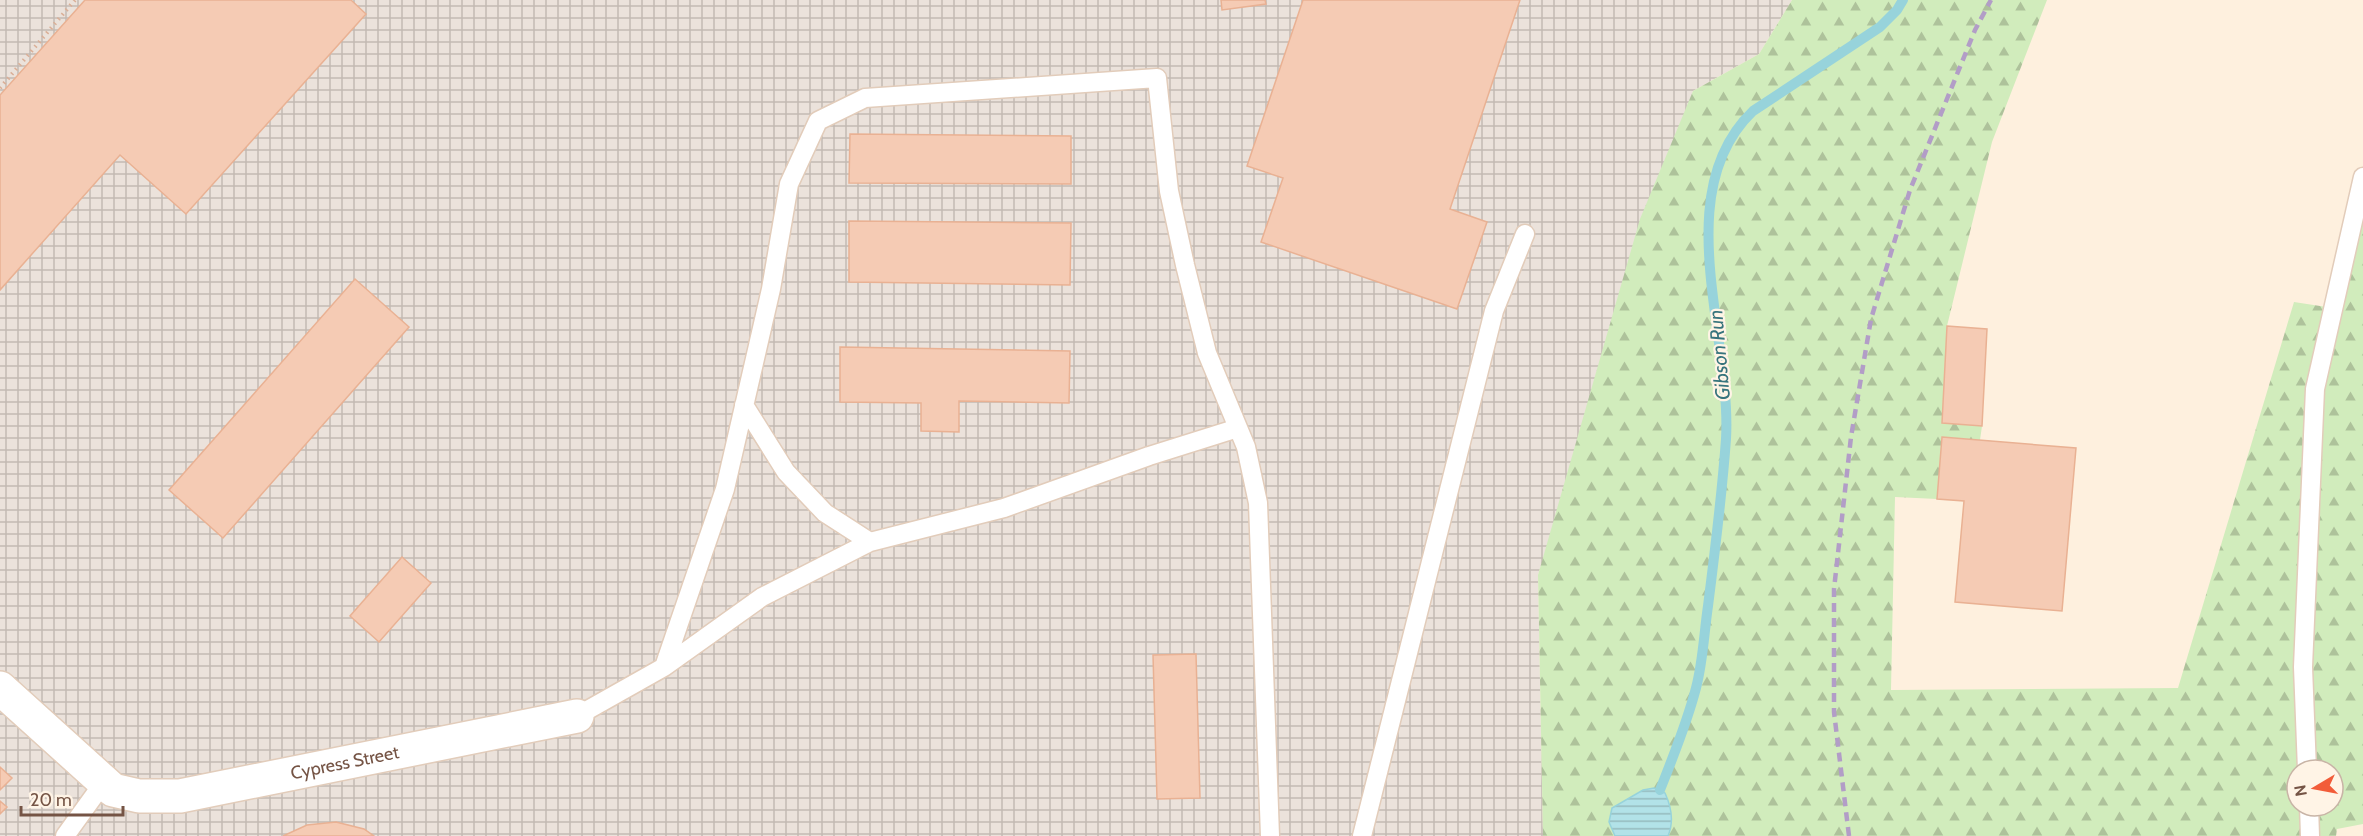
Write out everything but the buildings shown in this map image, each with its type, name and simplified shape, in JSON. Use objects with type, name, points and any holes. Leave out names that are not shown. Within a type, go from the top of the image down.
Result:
[{"type":"street","points":[[0,688],[108,786]]},
{"type":"street","name":"Cypress Street","points":[[108,786],[139,796],[180,796],[577,716]]},
{"type":"lane","points":[[664,667],[725,489],[771,289],[789,184],[818,121],[865,98],[1157,78],[1169,191],[1185,265],[1207,353],[1246,447],[1258,503],[1270,836]]},
{"type":"lane","points":[[2307,758],[2303,667],[2315,388],[2363,177]]},
{"type":"lane","points":[[1362,836],[1494,311],[1525,234]]},
{"type":"lane","points":[[744,405],[786,472],[825,513],[870,542]]},
{"type":"lane","points":[[577,716],[664,667],[762,597],[870,542],[1004,508],[1149,456],[1238,428]]},
{"type":"lane","points":[[65,836],[108,786]]},
{"type":"lane","points":[[2309,818],[2310,836]]},
{"type":"path","points":[[0,88],[75,0]]},
{"type":"shaded area","points":[[0,0],[1792,0],[1759,54],[1693,91],[1538,575],[1543,836],[0,836]]},
{"type":"green space","points":[[1792,0],[2047,0],[1992,142],[1947,326],[1942,423],[1982,426],[1980,440],[1942,437],[1937,499],[1895,497],[1891,690],[2178,688],[2294,302],[2333,308],[2363,177],[2363,824],[2337,829],[2336,836],[1543,836],[1538,575],[1640,219],[1693,91],[1759,54]]},
{"type":"water","points":[[1654,788],[1665,793],[1669,803],[1671,820],[1668,836],[1615,836],[1609,822],[1612,808],[1643,790]]},
{"type":"waterway","name":"Gibson Run","points":[[1660,790],[1684,727],[1702,658],[1726,439],[1725,399],[1710,267],[1709,223],[1714,182],[1728,144],[1753,111],[1880,27],[1897,10],[1903,0]]},
{"type":"railway","points":[[1849,836],[1834,712],[1834,589],[1851,437],[1871,319],[1910,190],[1975,30],[1991,0]]}]
